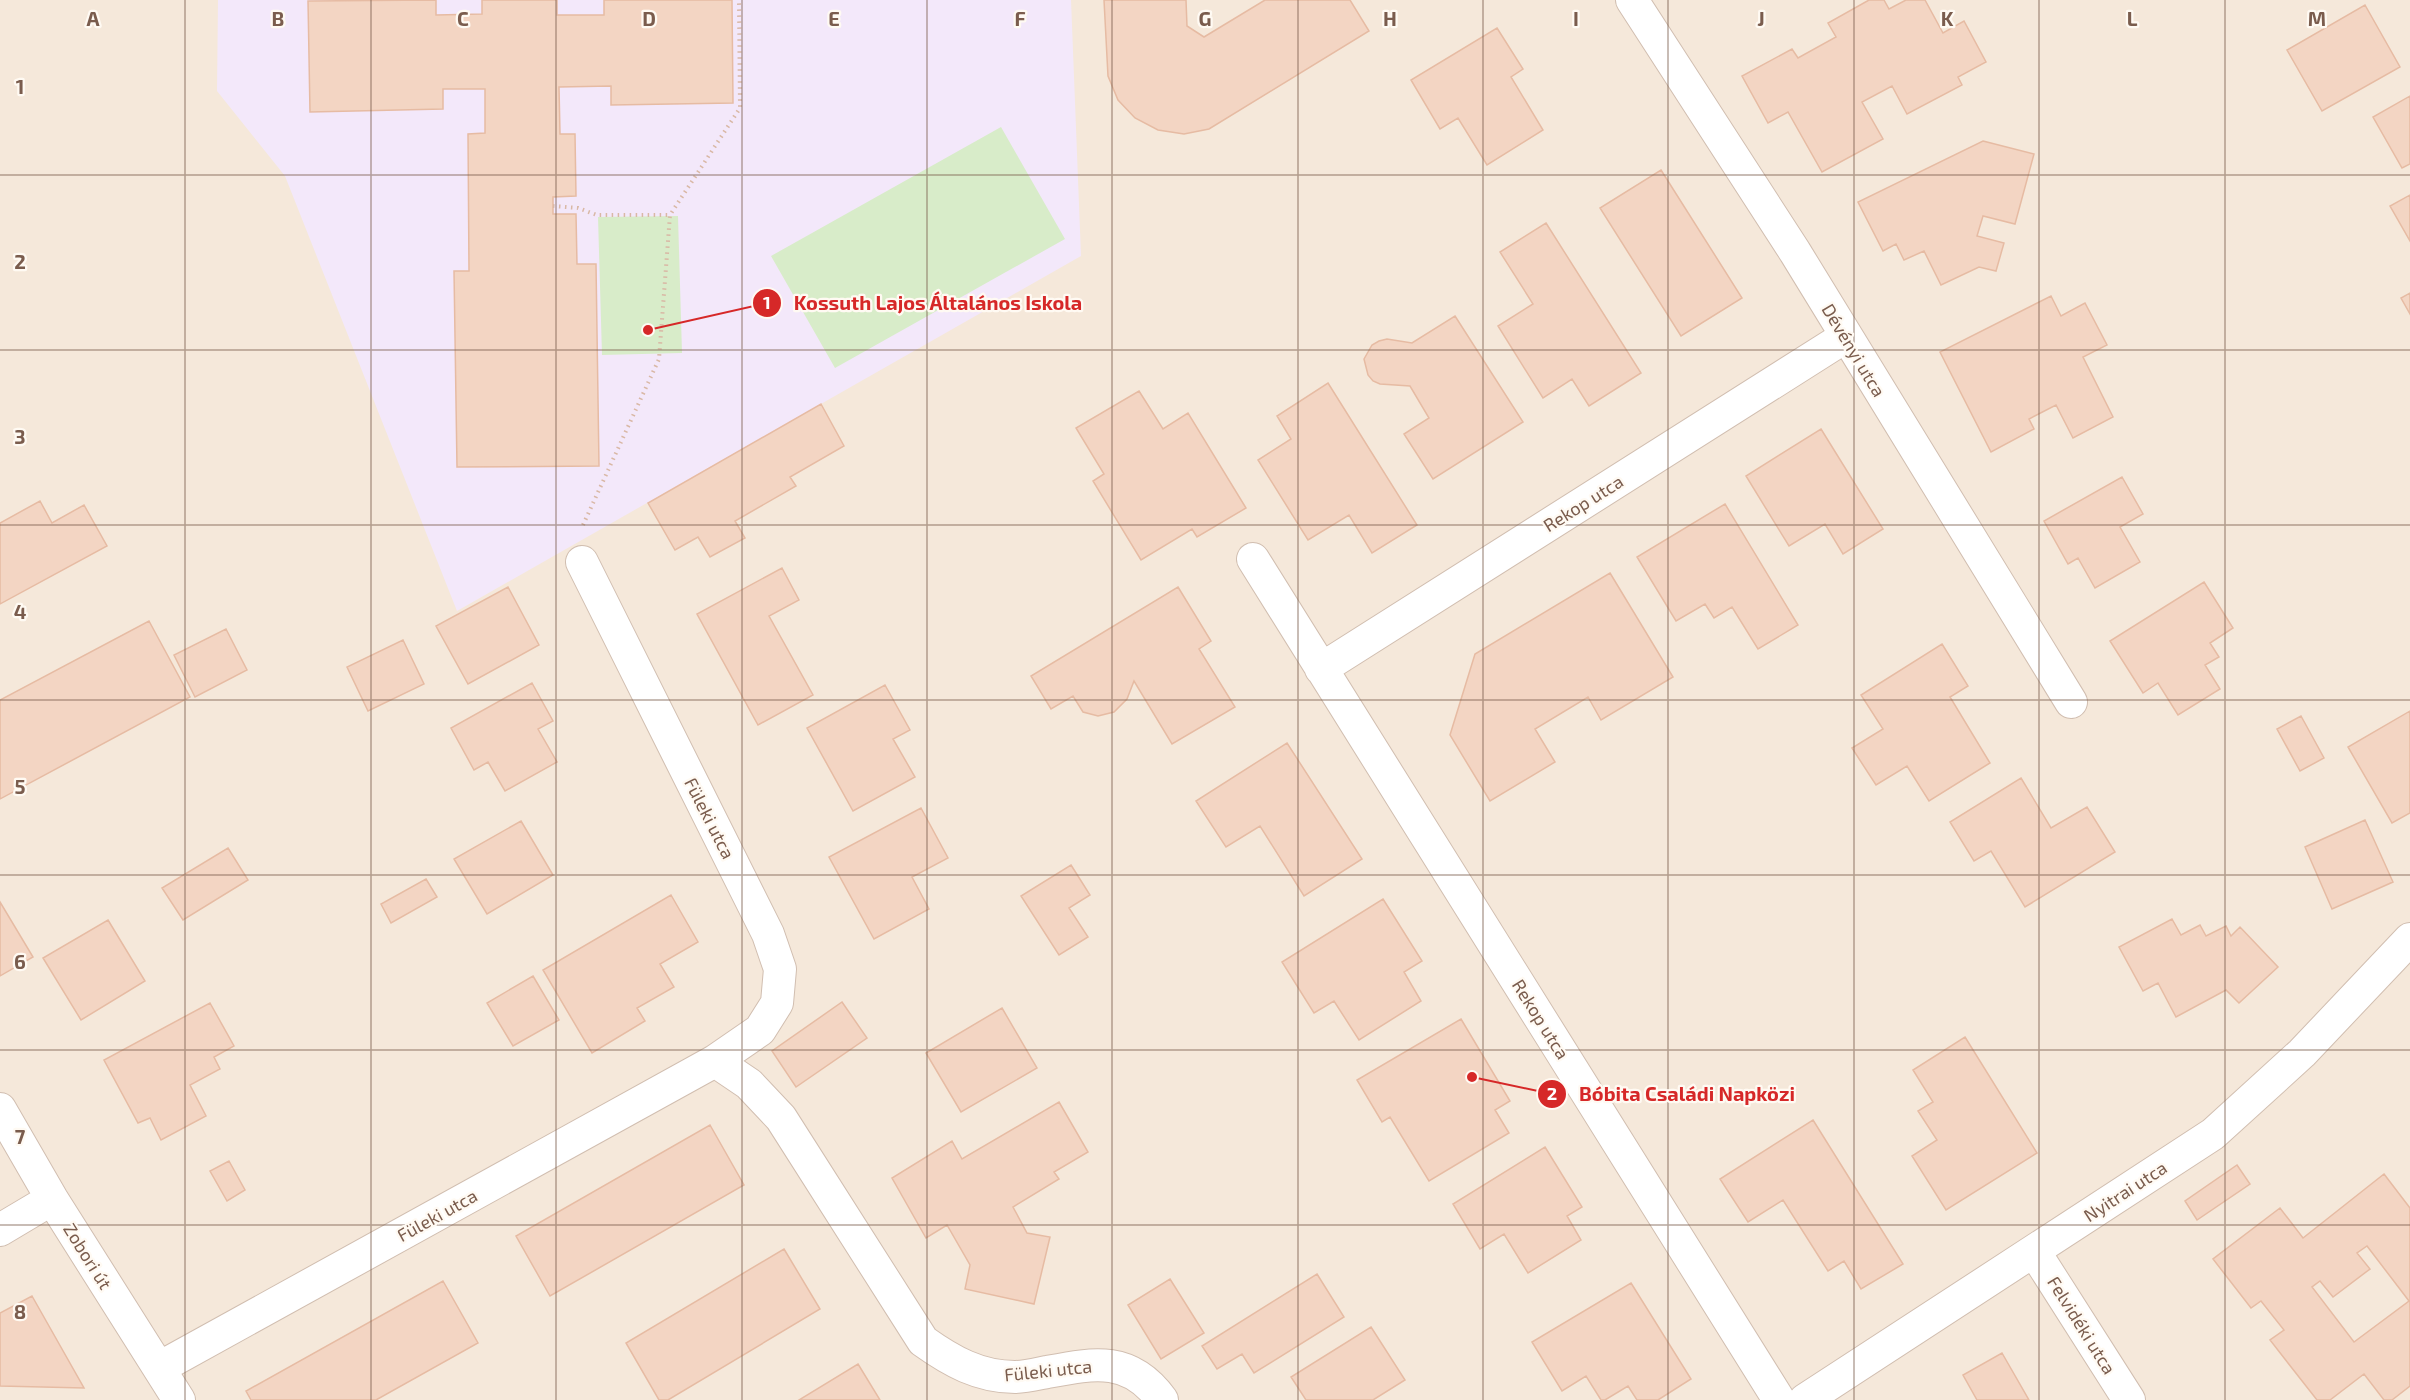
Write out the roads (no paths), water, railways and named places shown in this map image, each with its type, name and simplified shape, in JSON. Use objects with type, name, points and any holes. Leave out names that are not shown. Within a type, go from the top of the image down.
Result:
[{"type":"street","name":"Dévényi utca","points":[[1632,0],[1795,252],[1845,337],[2071,702]]},
{"type":"street","name":"Rekop utca","points":[[1321,669],[1845,337]]},
{"type":"street","name":"Rekop utca","points":[[1252,559],[1779,1400]]},
{"type":"street","name":"Füleki utca","points":[[159,1368],[716,1061],[760,1030],[777,1004],[780,969],[768,933],[582,562]]},
{"type":"street","name":"Nyitrai utca","points":[[1805,1400],[2213,1134],[2302,1053],[2410,939]]},
{"type":"street","name":"Füleki utca","points":[[716,1061],[749,1084],[781,1118],[923,1341],[951,1361],[987,1375],[1017,1377],[1084,1365],[1113,1366],[1138,1374],[1162,1400]]},
{"type":"street","name":"Zobori út","points":[[0,1109],[52,1199],[179,1400]]},
{"type":"street","points":[[0,1230],[52,1199]]},
{"type":"street","name":"Felvidéki utca","points":[[2034,1251],[2129,1400]]},
{"type":"place","name":"Kossuth Lajos Általános Iskola","points":[[648,330]]},
{"type":"place","name":"Bóbita Családi Napközi","points":[[1472,1077]]}]
